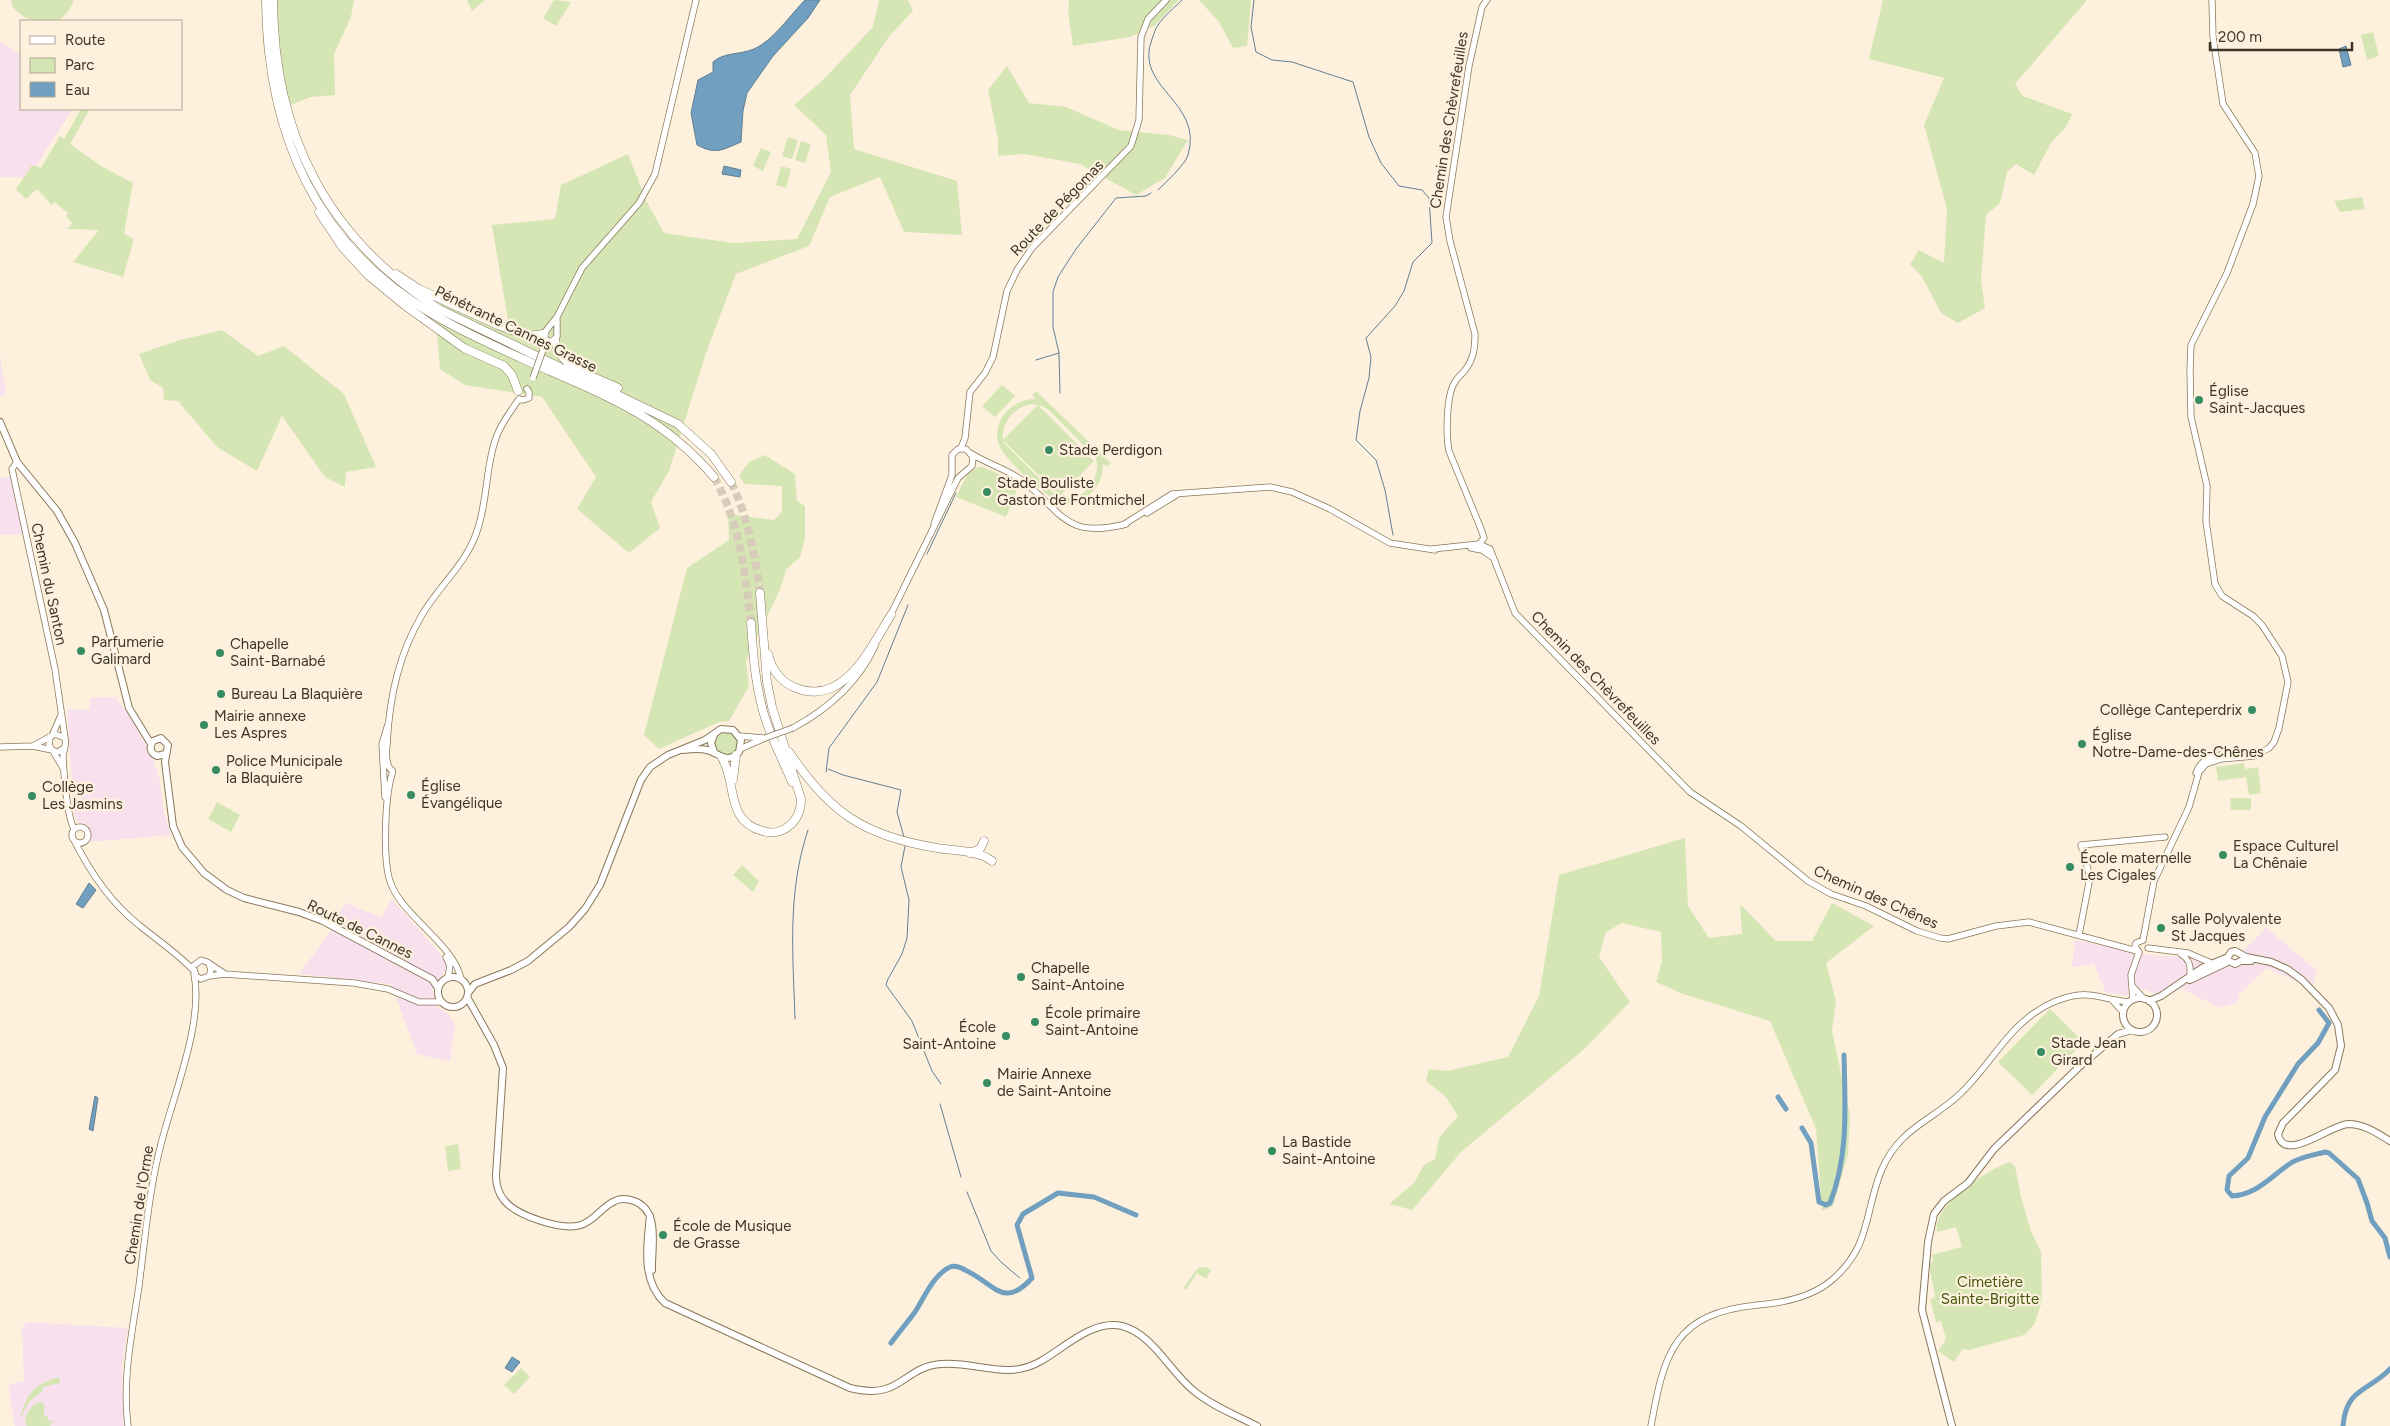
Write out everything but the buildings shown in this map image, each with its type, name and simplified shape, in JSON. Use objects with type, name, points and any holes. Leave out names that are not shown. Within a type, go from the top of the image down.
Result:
[{"type":"highway","name":"Pénétrante Cannes Grasse","points":[[266,0],[268,57],[282,123],[307,186],[334,225],[360,256],[405,296],[435,316],[616,401],[653,421],[686,447],[714,477]]},
{"type":"highway","name":"Pénétrante Cannes Grasse","points":[[273,0],[275,57],[289,121],[300,151],[330,206],[366,252],[408,290],[439,309],[500,340],[660,414],[696,438],[732,482]]},
{"type":"highway","points":[[307,186],[313,202],[326,224],[360,268],[402,304],[464,348],[504,366],[512,375],[521,393]]},
{"type":"highway","points":[[366,252],[419,289],[520,334],[548,338],[566,362],[650,404],[660,414]]},
{"type":"highway","points":[[722,758],[727,768],[734,802],[743,819],[759,830],[770,832],[781,831],[795,821],[801,804],[800,792],[783,742],[767,682],[760,593]]},
{"type":"highway","points":[[762,615],[767,649],[774,671],[788,684],[799,689],[813,691],[831,688],[847,678],[868,652],[891,615]]},
{"type":"highway","points":[[738,752],[733,768],[733,784],[738,804],[745,815],[758,825],[768,828],[787,822],[794,814],[797,799],[763,711],[756,674],[750,623]]},
{"type":"highway","points":[[783,742],[811,783],[842,812],[868,828],[907,843],[970,854],[992,861]]},
{"type":"highway","points":[[970,854],[980,849],[984,841]]},
{"type":"main road","points":[[0,422],[16,462],[57,511],[75,543],[104,610],[130,708],[153,742],[151,750],[157,756],[165,754],[168,750],[167,743],[161,738],[153,742]]},
{"type":"main road","points":[[474,1011],[460,1005],[449,1007],[441,1002],[437,991],[446,978],[475,984],[528,961],[586,909],[600,885],[646,771],[654,763],[725,728],[733,730],[739,736],[738,752],[729,758],[722,758],[714,752],[700,748],[683,750]]},
{"type":"main road","points":[[714,735],[711,744],[714,752]]},
{"type":"main road","name":"Route de Cannes","points":[[165,754],[173,826],[180,841],[197,867],[212,880],[244,898],[316,918],[432,979],[446,978]]},
{"type":"main road","name":"Route de Cannes","points":[[157,756],[168,783]]},
{"type":"main road","points":[[1952,1426],[1922,1310],[1928,1242],[1934,1214],[1940,1205],[1975,1176],[1994,1149],[2078,1068],[2113,1038],[2122,1032],[2132,1030],[2143,1031],[2151,1028],[2156,1018],[2156,1010],[2160,1001],[2176,988],[2229,959],[2233,951],[2238,951],[2241,958]]},
{"type":"main road","points":[[2229,959],[2235,964],[2241,958]]},
{"type":"main road","points":[[2241,958],[2271,965],[2291,976],[2303,986],[2330,1017],[2336,1035],[2338,1059],[2330,1076],[2283,1123],[2278,1134],[2279,1139],[2286,1146],[2295,1146],[2337,1126],[2353,1124],[2371,1129],[2390,1141]]},
{"type":"main road","points":[[2132,1030],[2124,1020],[2123,1012],[2131,1001],[2161,996],[2190,974],[2211,963],[2229,959]]},
{"type":"main road","name":"Route de Cannes","points":[[432,979],[437,991]]},
{"type":"main road","points":[[463,981],[474,1011],[494,1045],[503,1068],[496,1175],[497,1187],[504,1200],[518,1212],[562,1227],[583,1224],[611,1203],[623,1199],[637,1202],[650,1216],[652,1265]]},
{"type":"main road","points":[[460,1005],[475,984]]},
{"type":"main road","points":[[2146,1000],[2156,1010]]},
{"type":"main road","points":[[2113,1038],[2124,1020]]},
{"type":"main road","points":[[650,1216],[648,1267],[651,1284],[660,1298],[678,1309],[850,1388],[869,1391],[885,1390],[934,1365],[956,1364],[1007,1371],[1027,1368],[1094,1329],[1115,1325],[1128,1328],[1142,1337],[1178,1377],[1198,1395],[1256,1426]]},
{"type":"main road","points":[[648,1239],[650,1240],[652,1265],[657,1289],[678,1309]]},
{"type":"street","points":[[463,981],[454,962],[396,893],[389,880],[386,861],[386,750],[388,724],[396,677],[403,653],[422,614],[467,553],[475,536],[484,508],[496,438],[521,393],[532,378],[557,317],[582,268],[639,203],[655,174],[696,0]]},
{"type":"street","name":"Route de Pégomas","points":[[961,448],[965,438],[970,392],[985,373],[993,357],[1007,291],[1017,270],[1032,248],[1120,161],[1131,146],[1139,120],[1141,38],[1148,20],[1166,0]]},
{"type":"street","name":"Chemin des Chèvrefeuilles","points":[[1487,0],[1482,7],[1469,66],[1446,217],[1450,241],[1475,334],[1474,354],[1466,370],[1455,381],[1450,392],[1447,441],[1449,451],[1515,613],[1595,693],[1671,774],[1701,800]]},
{"type":"street","points":[[2143,940],[2154,881],[2164,858],[2169,839],[2180,825],[2199,772],[2206,764],[2221,759],[2263,753],[2274,742],[2279,728],[2288,682],[2285,663],[2262,625],[2222,596],[2215,584],[2206,521],[2206,486],[2191,417],[2191,345],[2227,273],[2253,204],[2259,176],[2254,153],[2223,104],[2213,37],[2212,0]]},
{"type":"street","points":[[548,338],[556,332],[557,317]]},
{"type":"street","name":"Route de Pégomas","points":[[965,438],[970,452]]},
{"type":"street","points":[[934,524],[953,466],[952,455],[961,448],[1021,480],[1071,525],[1092,528],[1123,525],[1172,494],[1257,486],[1281,489],[1342,515],[1390,542],[1432,549],[1470,547],[1488,549]]},
{"type":"street","points":[[970,452],[973,463]]},
{"type":"street","name":"Chemin du Santon","points":[[12,454],[12,469],[55,669],[65,738]]},
{"type":"street","points":[[738,752],[766,738],[793,728],[826,707],[856,677],[872,654],[958,478],[973,463],[982,460]]},
{"type":"street","points":[[12,469],[16,462]]},
{"type":"street","points":[[953,466],[958,470],[964,471]]},
{"type":"street","name":"Chemin des Chèvrefeuilles","points":[[1481,529],[1488,539],[1488,549]]},
{"type":"street","points":[[1479,544],[1484,538]]},
{"type":"street","points":[[1432,549],[1479,544],[1488,549]]},
{"type":"street","name":"Chemin du Santon","points":[[51,737],[59,723],[61,713]]},
{"type":"street","points":[[33,746],[58,734],[65,738],[64,769],[70,821],[77,828],[87,833],[81,855]]},
{"type":"street","points":[[739,736],[766,738]]},
{"type":"street","points":[[51,737],[48,742],[64,769]]},
{"type":"street","points":[[0,747],[33,746],[58,752],[64,748]]},
{"type":"street","name":"Chemin des Chênes","points":[[1701,800],[1741,826],[1814,886],[1866,906],[1917,931],[1948,939],[1996,926],[2029,922],[2137,949]]},
{"type":"street","points":[[77,828],[72,834],[81,855],[116,904],[137,924],[180,957],[198,978],[225,974],[380,987],[419,1002],[441,1002]]},
{"type":"street","points":[[2079,935],[2090,877],[2081,845],[2169,839]]},
{"type":"street","points":[[74,840],[78,842],[84,841]]},
{"type":"street","points":[[2143,940],[2148,944],[2148,948]]},
{"type":"street","points":[[1651,1426],[1666,1358],[1674,1344],[1690,1328],[1702,1319],[1719,1312],[1791,1299],[1816,1291],[1831,1280],[1847,1264],[1859,1246],[1882,1170],[1892,1151],[1906,1133],[1961,1093],[2008,1035],[2039,1008],[2057,1000],[2084,994],[2131,1001],[2131,975],[2137,942],[2143,940]]},
{"type":"street","points":[[438,944],[450,963],[446,978]]},
{"type":"street","points":[[2125,947],[2135,960]]},
{"type":"street","points":[[2137,949],[2144,952],[2148,948]]},
{"type":"street","points":[[2148,948],[2192,954],[2211,963]]},
{"type":"street","points":[[2179,953],[2187,958],[2191,966],[2190,974]]},
{"type":"street","points":[[180,957],[201,960],[225,974]]},
{"type":"street","points":[[193,972],[196,962],[201,960]]},
{"type":"street","points":[[206,977],[211,970],[209,964]]},
{"type":"street","name":"Chemin de l'Orme","points":[[128,1426],[127,1364],[150,1202],[161,1143],[190,1032],[196,991],[193,972]]},
{"type":"street","name":"Chemin de l'Orme","points":[[196,991],[206,977]]},
{"type":"street","points":[[2132,986],[2146,1000]]},
{"type":"street","points":[[432,1002],[437,991]]},
{"type":"street","points":[[2108,998],[2123,1012]]},
{"type":"shaded area","points":[[0,41],[20,54],[20,110],[72,110],[29,177],[0,177]]},
{"type":"shaded area","points":[[0,355],[6,394],[0,396]]},
{"type":"shaded area","points":[[11,476],[24,535],[0,535],[0,478]]},
{"type":"shaded area","points":[[116,697],[138,729],[153,759],[160,781],[164,813],[171,835],[89,842],[85,824],[77,822],[74,814],[67,709],[89,710],[91,698]]},
{"type":"shaded area","points":[[392,899],[438,951],[448,967],[432,990],[438,1008],[448,1013],[455,1024],[450,1062],[417,1054],[391,984],[299,974],[329,933],[345,903],[381,917]]},
{"type":"shaded area","points":[[2266,927],[2317,971],[2313,988],[2266,968],[2239,994],[2238,1002],[2219,1008],[2183,989],[2156,994],[2142,989],[2126,996],[2106,993],[2094,964],[2072,967],[2075,940],[2148,955],[2234,960]]},
{"type":"shaded area","points":[[27,1322],[128,1328],[122,1366],[124,1426],[15,1426],[8,1385],[24,1381],[22,1328]]},
{"type":"green space","points":[[11,0],[74,0],[68,11],[57,20],[31,19],[17,12]]},
{"type":"green space","points":[[261,0],[354,0],[351,17],[334,54],[335,95],[311,97],[275,111],[263,44]]},
{"type":"green space","points":[[467,0],[485,0],[472,11]]},
{"type":"green space","points":[[554,0],[571,2],[556,26],[543,18]]},
{"type":"green space","points":[[879,0],[908,0],[913,11],[890,35],[850,95],[854,149],[957,181],[962,235],[904,232],[880,177],[830,197],[809,246],[736,274],[706,353],[669,471],[651,502],[660,528],[629,553],[577,509],[596,477],[542,397],[465,385],[440,369],[434,300],[509,326],[492,225],[555,219],[561,185],[628,154],[647,202],[664,233],[733,243],[797,239],[831,172],[826,135],[794,105],[823,80],[873,27]]},
{"type":"green space","points":[[1069,0],[1179,0],[1155,25],[1130,37],[1073,46],[1068,12]]},
{"type":"green space","points":[[1199,0],[1251,0],[1247,46],[1233,48],[1219,22]]},
{"type":"green space","points":[[1883,0],[2087,0],[2015,84],[2023,96],[2072,114],[2066,127],[2051,143],[2034,175],[2016,164],[2007,172],[2000,203],[1986,215],[1981,280],[1985,308],[1958,323],[1941,313],[1922,277],[1910,264],[1919,250],[1944,263],[1947,209],[1924,125],[1944,78],[1869,59]]},
{"type":"green space","points":[[2373,32],[2379,56],[2367,60],[2361,35]]},
{"type":"green space","points":[[1007,66],[1029,103],[1066,107],[1119,130],[1169,135],[1188,140],[1165,178],[1136,195],[1080,164],[1024,154],[998,156],[998,139],[988,90]]},
{"type":"green space","points":[[80,110],[89,110],[70,144],[101,166],[133,183],[124,234],[134,239],[123,277],[73,262],[99,230],[67,229],[72,223],[66,216],[68,213],[54,202],[52,205],[37,189],[26,199],[16,189],[32,165],[41,168],[60,136],[64,139]]},
{"type":"green space","points":[[788,137],[798,140],[792,159],[782,156]]},
{"type":"green space","points":[[801,141],[811,144],[805,163],[795,160]]},
{"type":"green space","points":[[761,148],[771,152],[763,171],[753,166]]},
{"type":"green space","points":[[781,166],[791,169],[786,188],[776,185]]},
{"type":"green space","points":[[2362,197],[2365,209],[2340,212],[2334,201]]},
{"type":"green space","points":[[222,330],[258,356],[284,346],[344,394],[376,467],[346,472],[345,487],[325,477],[282,416],[257,471],[217,447],[178,401],[164,400],[163,388],[150,380],[139,354],[180,340]]},
{"type":"green space","points":[[1002,385],[1015,396],[995,417],[982,406]]},
{"type":"green space","name":"Stade Perdigon","points":[[1036,391],[1111,463],[1107,467],[1103,464],[1101,477],[1096,488],[1078,502],[1065,504],[1049,496],[1019,470],[999,445],[997,436],[998,426],[1008,410],[1017,403],[1036,399],[1032,395]],"holes":[[[1026,405],[1038,405],[1003,440],[1003,433],[1010,416]],[[1038,405],[1050,411],[1096,458],[1097,467],[1092,484],[1080,495],[1072,498],[1060,496],[1094,461]],[[1004,441],[1059,495],[1055,494],[1005,444]]]},
{"type":"green space","points":[[765,455],[795,474],[797,501],[805,506],[805,539],[800,557],[786,570],[781,587],[746,661],[749,686],[729,721],[719,722],[659,749],[644,735],[687,568],[729,540],[728,514],[774,520],[782,512],[782,486],[744,484],[739,475],[749,462]]},
{"type":"green space","name":"Stade Bouliste Gaston de Fontmichel","points":[[978,467],[983,467],[1020,483],[1006,517],[956,497],[967,475]]},
{"type":"green space","points":[[726,731],[734,735],[738,743],[734,751],[726,755],[718,751],[714,743],[718,735]]},
{"type":"green space","points":[[2244,763],[2245,769],[2258,767],[2261,793],[2249,795],[2246,777],[2218,781],[2216,767]]},
{"type":"green space","points":[[2230,798],[2251,798],[2251,810],[2231,810]]},
{"type":"green space","points":[[217,802],[240,815],[231,832],[208,819]]},
{"type":"green space","points":[[1685,838],[1688,906],[1709,938],[1742,934],[1740,904],[1776,941],[1812,941],[1832,903],[1874,926],[1826,963],[1836,1001],[1832,1031],[1850,1115],[1848,1154],[1833,1206],[1822,1211],[1816,1129],[1770,1021],[1683,994],[1656,982],[1662,961],[1661,932],[1622,923],[1606,932],[1599,957],[1630,1002],[1582,1051],[1461,1152],[1412,1210],[1389,1204],[1414,1183],[1423,1166],[1435,1159],[1439,1138],[1458,1116],[1446,1097],[1426,1081],[1429,1069],[1447,1071],[1508,1057],[1539,996],[1559,875]]},
{"type":"green space","points":[[742,865],[759,881],[753,892],[733,875]]},
{"type":"green space","name":"Stade Jean Girard","points":[[2050,1009],[2084,1042],[2032,1095],[1998,1062]]},
{"type":"green space","points":[[458,1144],[461,1169],[448,1171],[445,1146]]},
{"type":"green space","name":"Cimetière Sainte-Brigitte","points":[[2010,1162],[2015,1166],[2021,1197],[2031,1231],[2041,1252],[2042,1301],[2034,1325],[2024,1335],[1969,1350],[1963,1349],[1954,1362],[1938,1351],[1946,1339],[1941,1321],[1936,1322],[1930,1299],[1935,1297],[1929,1264],[1933,1262],[1932,1255],[1962,1247],[1956,1227],[1937,1232],[1938,1222],[1943,1211],[1963,1190],[1989,1172]]},
{"type":"green space","points":[[1206,1267],[1211,1270],[1206,1279],[1197,1273],[1186,1290],[1183,1288],[1198,1268]]},
{"type":"green space","points":[[521,1368],[530,1377],[514,1394],[504,1385]]},
{"type":"green space","points":[[59,1377],[60,1383],[43,1387],[43,1391],[30,1401],[20,1418],[25,1402],[33,1391],[44,1383]]},
{"type":"green space","points":[[40,1402],[44,1404],[44,1416],[47,1416],[48,1421],[54,1420],[50,1426],[27,1426],[25,1422],[26,1415],[34,1405]]},
{"type":"water","points":[[805,0],[820,0],[808,18],[773,56],[747,93],[743,111],[741,142],[714,151],[697,145],[691,113],[698,80],[713,72],[713,62],[717,59],[749,51],[768,40]]},
{"type":"water","points":[[2346,46],[2351,65],[2343,67],[2339,49]]},
{"type":"water","points":[[724,166],[741,170],[740,177],[722,174]]},
{"type":"water","points":[[89,883],[96,890],[83,908],[76,904]]},
{"type":"water","points":[[95,1096],[98,1098],[93,1131],[89,1129]]},
{"type":"water","points":[[512,1357],[520,1362],[512,1372],[505,1368]]},
{"type":"waterway","points":[[1158,190],[1183,164],[1188,155],[1190,137],[1186,121],[1179,107],[1159,83],[1152,70],[1149,56],[1152,39],[1157,27],[1166,15],[1182,0]]},
{"type":"waterway","points":[[1254,0],[1251,27],[1256,52],[1272,60],[1292,62],[1353,82],[1369,137],[1381,163],[1399,186],[1422,190],[1429,198],[1432,243],[1413,262],[1404,291],[1395,306],[1366,338],[1371,357],[1369,378],[1360,411],[1356,440],[1376,460],[1385,490],[1393,535]]},
{"type":"waterway","points":[[1036,360],[1059,353],[1053,327],[1053,292],[1058,277],[1076,249],[1116,198],[1146,196],[1151,193]]},
{"type":"waterway","points":[[1059,353],[1060,393]]},
{"type":"waterway","points":[[927,554],[956,493]]},
{"type":"waterway","points":[[826,772],[829,748],[877,682],[908,605]]},
{"type":"waterway","points":[[828,769],[843,775],[901,790],[897,812],[904,837]]},
{"type":"waterway","points":[[795,1019],[794,900],[801,854],[808,830]]},
{"type":"waterway","points":[[905,846],[901,867],[909,900],[907,938],[902,954],[886,985],[912,1021],[932,1071],[941,1084]]},
{"type":"waterway","points":[[2319,1010],[2329,1023],[2318,1043],[2298,1064],[2265,1117],[2248,1158],[2229,1176],[2227,1190],[2232,1196],[2241,1195],[2264,1184],[2295,1161],[2325,1152],[2329,1153],[2358,1179],[2372,1221],[2385,1238],[2390,1257]]},
{"type":"waterway","points":[[1802,1128],[1811,1143],[1819,1202],[1826,1205],[1830,1203],[1836,1185],[1843,1148],[1845,1130],[1844,1055]]},
{"type":"waterway","points":[[1778,1097],[1786,1109]]},
{"type":"waterway","points":[[940,1104],[961,1177]]},
{"type":"waterway","points":[[967,1192],[991,1251],[1020,1278]]},
{"type":"waterway","points":[[891,1343],[915,1312],[934,1281],[950,1267],[956,1266],[961,1268],[975,1275],[991,1287],[1006,1293],[1013,1292],[1022,1287],[1032,1278],[1017,1225],[1023,1214],[1058,1193],[1094,1197],[1136,1215]]},
{"type":"waterway","points":[[2343,1426],[2345,1413],[2354,1397],[2390,1369]]},
{"type":"tunnel","points":[[714,477],[723,494],[736,530],[744,567],[751,623]]},
{"type":"tunnel","points":[[731,482],[750,536],[760,593]]},
{"type":"place","name":"Église Saint-Jacques","points":[[2199,400]]},
{"type":"place","name":"Stade Perdigon","points":[[1049,450]]},
{"type":"place","name":"Stade Bouliste Gaston de Fontmichel","points":[[987,492]]},
{"type":"place","name":"Parfumerie Galimard","points":[[81,651]]},
{"type":"place","name":"Chapelle Saint-Barnabé","points":[[220,653]]},
{"type":"place","name":"Bureau La Blaquière","points":[[221,694]]},
{"type":"place","name":"Collège Canteperdrix","points":[[2252,710]]},
{"type":"place","name":"Mairie annexe Les Aspres","points":[[204,725]]},
{"type":"place","name":"Église Notre-Dame-des-Chênes","points":[[2082,744]]},
{"type":"place","name":"Police Municipale la Blaquière","points":[[216,770]]},
{"type":"place","name":"Église Évangélique","points":[[411,795]]},
{"type":"place","name":"Collège Les Jasmins","points":[[32,796]]},
{"type":"place","name":"Espace Culturel La Chênaie","points":[[2223,855]]},
{"type":"place","name":"École maternelle Les Cigales","points":[[2070,867]]},
{"type":"place","name":"salle Polyvalente St Jacques","points":[[2161,928]]},
{"type":"place","name":"Chapelle Saint-Antoine","points":[[1021,977]]},
{"type":"place","name":"École primaire Saint-Antoine","points":[[1035,1022]]},
{"type":"place","name":"École Saint-Antoine","points":[[1006,1036]]},
{"type":"place","name":"Stade Jean Girard","points":[[2041,1052]]},
{"type":"place","name":"Mairie Annexe de Saint-Antoine","points":[[987,1083]]},
{"type":"place","name":"La Bastide Saint-Antoine","points":[[1272,1151]]},
{"type":"place","name":"École de Musique de Grasse","points":[[663,1235]]}]
